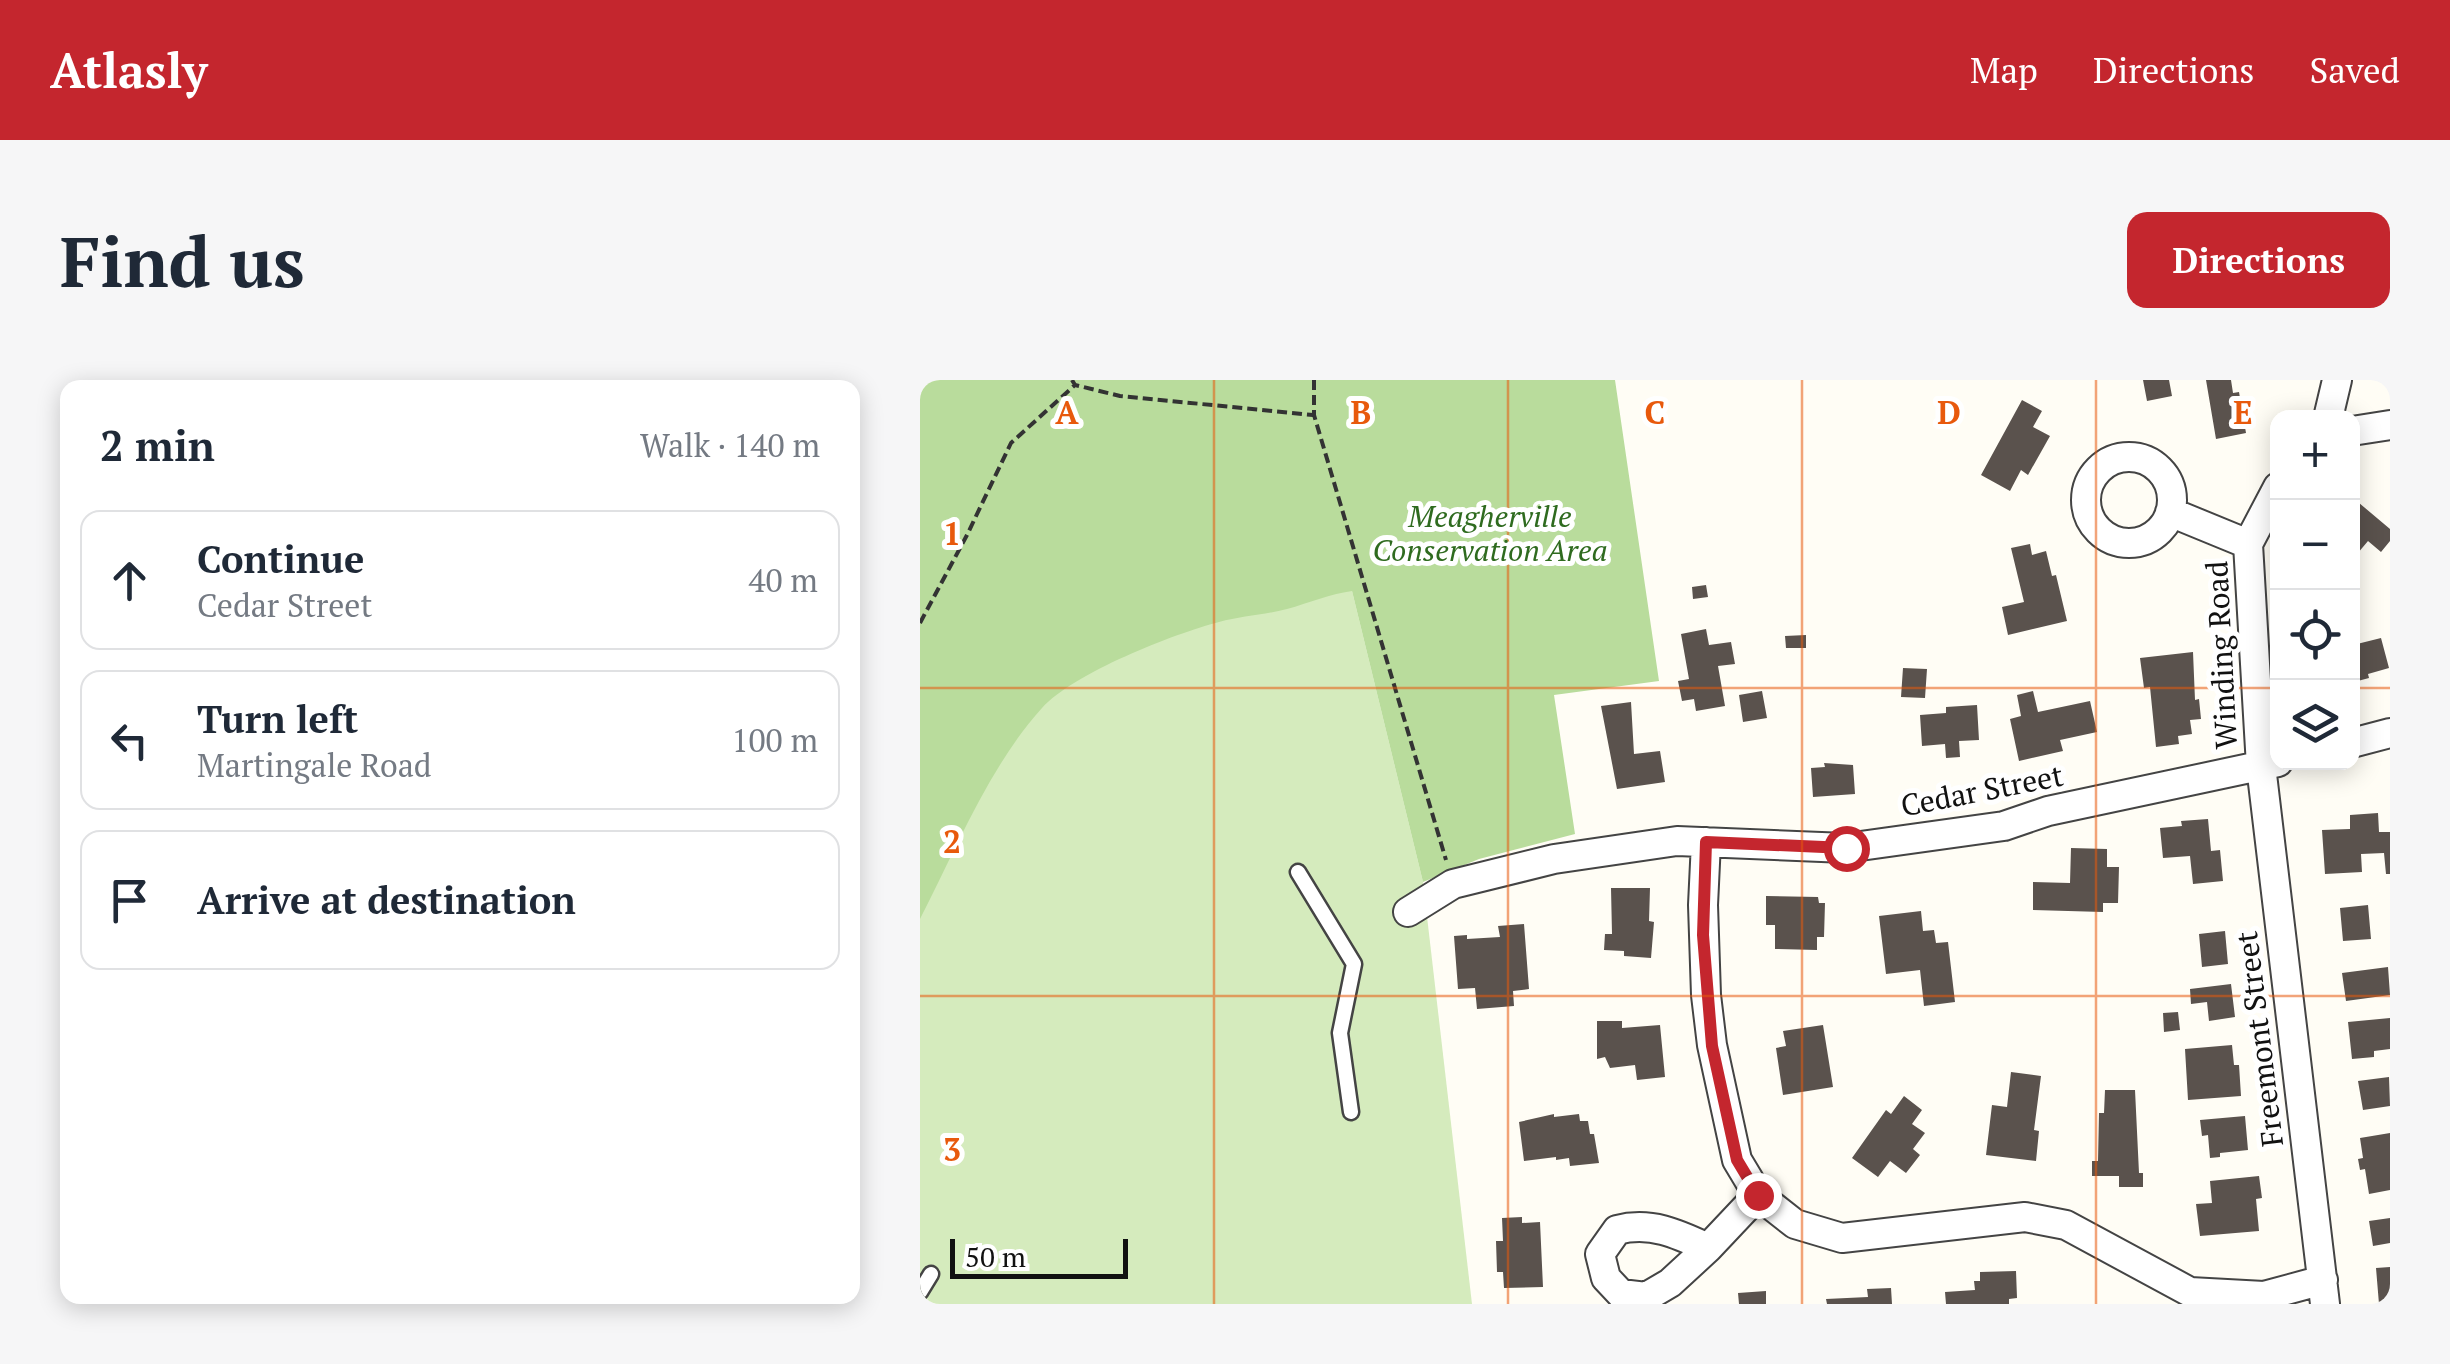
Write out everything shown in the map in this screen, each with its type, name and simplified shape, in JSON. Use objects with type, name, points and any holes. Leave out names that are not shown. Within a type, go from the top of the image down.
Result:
[{"type":"street","points":[[2335,410],[2332,389],[2337,380]]},
{"type":"street","points":[[2360,422],[2390,425]]},
{"type":"street","name":"Winding Road","points":[[2269,764],[2248,544],[2271,500]]},
{"type":"street","points":[[2170,512],[2248,544]]},
{"type":"street","points":[[2360,740],[2390,733]]},
{"type":"street","name":"Cedar Street","points":[[1408,912],[1453,884],[1554,859],[1677,841],[1846,848],[2004,826],[2048,811],[2269,764]]},
{"type":"street","name":"Freemont Street","points":[[2269,764],[2324,1292]]},
{"type":"street","points":[[1706,842],[1703,935],[1712,1046],[1737,1160],[1758,1195],[1795,1224],[1842,1238],[2026,1217],[2066,1226],[2190,1292],[2264,1296],[2324,1292]]},
{"type":"street","points":[[1708,1248],[1758,1195]]},
{"type":"lane","points":[[1298,872],[1354,964],[1340,1033],[1351,1112]]},
{"type":"lane","points":[[920,1292],[932,1274]]},
{"type":"path","points":[[1314,380],[1314,415],[1453,884]]},
{"type":"path","points":[[920,623],[1011,443],[1074,382],[1120,396],[1314,415]]},
{"type":"green space","name":"Meagherville Conservation Area","points":[[920,380],[1615,380],[1659,681],[1554,695],[1575,834],[1479,859],[1423,882],[1352,591],[1200,628],[1100,669],[1042,708],[990,782],[920,919]]},
{"type":"green space","points":[[920,565],[1352,591],[1423,882],[1472,1304],[920,1304]]},
{"type":"building","points":[[2143,380],[2169,380],[2172,396],[2147,401]]},
{"type":"building","points":[[2206,380],[2231,380],[2233,393],[2239,392],[2246,433],[2216,439]]},
{"type":"building","points":[[2022,400],[2042,411],[2033,427],[2050,436],[2028,475],[2021,470],[2010,491],[1981,475]]},
{"type":"building","points":[[2360,504],[2390,529],[2390,541],[2381,552],[2368,541],[2360,550]]},
{"type":"building","points":[[2030,544],[2032,555],[2046,551],[2067,621],[2008,635],[2002,607],[2024,602],[2011,548]]},
{"type":"building","points":[[1706,585],[1708,597],[1693,599],[1692,587]]},
{"type":"building","points":[[1706,629],[1709,645],[1731,642],[1735,664],[1718,666],[1725,706],[1696,711],[1694,699],[1682,701],[1678,681],[1689,679],[1681,634]]},
{"type":"building","points":[[1806,635],[1806,648],[1786,648],[1785,636]]},
{"type":"building","points":[[2381,638],[2389,668],[2368,674],[2369,678],[2360,680],[2360,643]]},
{"type":"building","points":[[2193,652],[2195,700],[2199,699],[2201,719],[2190,720],[2192,734],[2178,736],[2179,744],[2156,747],[2150,687],[2144,688],[2140,658]]},
{"type":"building","points":[[1903,668],[1927,669],[1925,698],[1901,697]]},
{"type":"building","points":[[1762,691],[1767,718],[1743,722],[1739,695]]},
{"type":"building","points":[[2033,691],[2038,712],[2090,701],[2097,732],[2060,740],[2063,751],[2019,761],[2010,719],[2021,716],[2017,695]]},
{"type":"building","points":[[1631,702],[1634,754],[1660,751],[1665,782],[1617,789],[1601,706]]},
{"type":"building","points":[[1977,705],[1979,740],[1959,741],[1960,757],[1946,758],[1945,744],[1922,746],[1920,715],[1946,713],[1946,707]]},
{"type":"building","points":[[1824,763],[1853,765],[1855,794],[1813,797],[1811,768],[1825,767]]},
{"type":"building","points":[[2378,813],[2379,832],[2390,832],[2390,874],[2386,874],[2384,853],[2361,854],[2362,872],[2325,874],[2322,830],[2350,829],[2350,815]]},
{"type":"building","points":[[2208,819],[2211,851],[2220,850],[2223,881],[2193,884],[2190,856],[2163,858],[2160,828],[2182,826],[2181,821]]},
{"type":"building","points":[[2071,848],[2107,849],[2107,867],[2119,867],[2118,903],[2103,903],[2103,912],[2033,910],[2033,882],[2070,883]]},
{"type":"building","points":[[1611,888],[1650,888],[1649,921],[1654,922],[1651,958],[1604,950],[1605,934],[1612,934]]},
{"type":"building","points":[[1766,896],[1818,897],[1819,903],[1825,903],[1824,937],[1817,937],[1817,950],[1775,949],[1775,925],[1766,925]]},
{"type":"building","points":[[2368,905],[2371,939],[2343,941],[2340,908]]},
{"type":"building","points":[[1921,911],[1923,931],[1934,930],[1936,943],[1948,942],[1955,1002],[1924,1006],[1920,970],[1886,974],[1879,916]]},
{"type":"building","points":[[1524,924],[1529,989],[1513,991],[1514,1006],[1477,1009],[1475,988],[1458,989],[1454,936],[1500,937],[1498,926]]},
{"type":"building","points":[[2225,931],[2228,964],[2202,967],[2199,934]]},
{"type":"building","points":[[2388,967],[2390,995],[2346,1001],[2342,973]]},
{"type":"building","points":[[2231,984],[2235,1017],[2209,1021],[2207,1002],[2191,1004],[2190,989]]},
{"type":"building","points":[[2178,1012],[2180,1030],[2164,1032],[2163,1013]]},
{"type":"building","points":[[2390,1018],[2390,1049],[2374,1051],[2374,1057],[2352,1059],[2348,1022]]},
{"type":"building","points":[[1597,1021],[1622,1021],[1622,1028],[1660,1025],[1665,1077],[1637,1080],[1635,1065],[1610,1068],[1605,1057],[1597,1059]]},
{"type":"building","points":[[1823,1025],[1833,1087],[1783,1095],[1776,1048],[1786,1046],[1783,1031]]},
{"type":"building","points":[[2232,1045],[2234,1065],[2239,1065],[2241,1096],[2188,1100],[2185,1049]]},
{"type":"building","points":[[2011,1072],[2041,1076],[2034,1130],[2039,1131],[2036,1161],[1986,1155],[1992,1105],[2007,1107]]},
{"type":"building","points":[[2389,1077],[2390,1106],[2363,1110],[2358,1081]]},
{"type":"building","points":[[2105,1090],[2135,1090],[2143,1187],[2119,1187],[2119,1176],[2092,1176],[2092,1161],[2098,1161],[2099,1113],[2104,1113]]},
{"type":"building","points":[[1904,1096],[1922,1110],[1912,1124],[1925,1133],[1913,1149],[1920,1155],[1906,1173],[1890,1161],[1878,1177],[1852,1158],[1886,1110],[1891,1114]]},
{"type":"building","points":[[1554,1114],[1579,1114],[1580,1121],[1588,1121],[1599,1163],[1570,1166],[1569,1158],[1556,1157],[1524,1161],[1519,1122]]},
{"type":"building","points":[[2245,1116],[2248,1150],[2210,1158],[2208,1135],[2202,1136],[2200,1120]]},
{"type":"building","points":[[2390,1133],[2390,1190],[2369,1194],[2365,1169],[2360,1170],[2358,1159],[2363,1158],[2360,1138]]},
{"type":"building","points":[[2259,1176],[2259,1231],[2200,1236],[2196,1204],[2212,1203],[2210,1181]]},
{"type":"building","points":[[1522,1217],[1522,1223],[1540,1222],[1543,1287],[1504,1288],[1503,1272],[1497,1272],[1496,1241],[1503,1241],[1502,1218]]},
{"type":"building","points":[[2390,1218],[2390,1243],[2373,1246],[2369,1221]]},
{"type":"building","points":[[2390,1267],[2390,1304],[2379,1304],[2376,1268]]},
{"type":"building","points":[[2016,1271],[2017,1298],[2009,1299],[2009,1304],[1946,1304],[1945,1292],[1975,1290],[1974,1281],[1980,1281],[1980,1272]]},
{"type":"building","points":[[1891,1288],[1892,1304],[1827,1304],[1826,1299],[1868,1297],[1867,1289]]},
{"type":"building","points":[[1766,1291],[1766,1304],[1739,1304],[1738,1293]]},
{"type":"route","points":[[1758,1195],[1737,1160],[1712,1046],[1703,935],[1706,842],[1846,848]]}]
